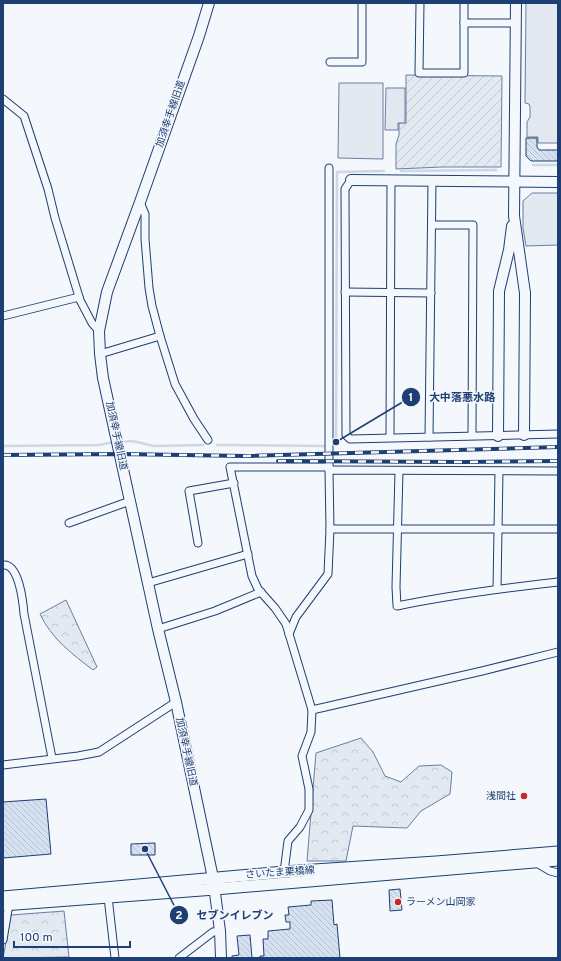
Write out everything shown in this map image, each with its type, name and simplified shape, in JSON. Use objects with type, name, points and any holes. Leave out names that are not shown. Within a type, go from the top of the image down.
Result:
[{"type":"main road","name":"さいたま栗橋線","points":[[5,902],[213,878],[558,852]]},
{"type":"main road","name":"さいたま栗橋線","points":[[5,902],[108,897],[215,889],[558,860]]},
{"type":"street","name":"加須幸手線旧道","points":[[209,3],[199,36],[107,292],[99,330],[103,378],[158,629],[176,702],[213,878],[220,931],[221,958]]},
{"type":"street","points":[[330,62],[362,62],[362,3]]},
{"type":"street","points":[[420,3],[419,73],[464,73],[464,3]]},
{"type":"street","points":[[516,3],[513,181],[514,216],[525,293],[524,435]]},
{"type":"street","points":[[464,23],[516,23]]},
{"type":"street","points":[[3,99],[24,116],[48,190],[79,297],[92,323],[99,330]]},
{"type":"street","points":[[289,634],[296,618],[328,574],[330,529],[329,168]]},
{"type":"street","points":[[558,182],[351,180],[345,189],[346,435],[350,439],[558,434]]},
{"type":"street","points":[[390,437],[391,180]]},
{"type":"street","points":[[430,437],[432,181]]},
{"type":"street","points":[[140,202],[145,214],[145,239],[149,288],[160,336],[175,384],[194,419],[208,440]]},
{"type":"street","points":[[498,436],[498,291],[509,250],[514,216]]},
{"type":"street","points":[[432,224],[473,225],[472,435]]},
{"type":"street","points":[[345,292],[431,293]]},
{"type":"street","points":[[3,316],[79,297]]},
{"type":"street","points":[[100,354],[160,336]]},
{"type":"street","points":[[284,872],[288,841],[300,827],[309,810],[309,789],[302,756],[311,732],[312,710],[286,624],[261,592],[252,576],[230,467],[558,471]]},
{"type":"street","points":[[399,470],[397,606],[497,589],[558,582]]},
{"type":"street","points":[[497,589],[499,471]]},
{"type":"street","points":[[198,543],[189,491],[234,483]]},
{"type":"street","points":[[69,523],[130,501]]},
{"type":"street","points":[[330,529],[558,529]]},
{"type":"street","points":[[148,583],[248,554]]},
{"type":"street","points":[[3,565],[11,567],[21,589],[24,614],[52,758]]},
{"type":"street","points":[[158,629],[215,610],[261,592]]},
{"type":"street","points":[[312,710],[558,652]]},
{"type":"street","points":[[3,765],[99,752],[176,702]]},
{"type":"street","points":[[535,862],[550,871],[558,873]]},
{"type":"street","points":[[108,897],[115,958]]},
{"type":"street","points":[[3,940],[5,902]]},
{"type":"street","points":[[179,958],[214,932],[220,931]]},
{"type":"green space","points":[[406,75],[502,76],[501,167],[396,169],[396,144],[399,135],[399,123],[406,123]]},
{"type":"green space","points":[[339,83],[383,83],[383,159],[338,158]]},
{"type":"green space","points":[[532,193],[558,193],[558,245],[526,246],[523,228],[523,201]]},
{"type":"green space","points":[[66,600],[97,667],[93,670],[70,652],[56,638],[40,614]]},
{"type":"green space","points":[[361,738],[373,752],[385,776],[401,782],[419,766],[441,765],[452,772],[450,794],[421,811],[407,828],[353,826],[346,861],[307,861],[316,753]]},
{"type":"green space","points":[[64,911],[69,957],[3,958],[11,915]]},
{"type":"shaded area","points":[[526,3],[558,3],[558,143],[538,143],[538,137],[527,137],[527,122],[530,117],[530,107],[529,104],[525,103]]},
{"type":"shaded area","points":[[386,88],[405,88],[405,123],[398,123],[398,130],[385,130]]},
{"type":"building","points":[[526,138],[537,138],[537,147],[539,150],[558,150],[558,161],[531,161],[526,156]]},
{"type":"building","points":[[46,799],[51,854],[3,858],[3,802]]},
{"type":"building","points":[[155,843],[155,855],[131,855],[131,844]]},
{"type":"building","points":[[400,889],[402,910],[390,911],[389,890]]},
{"type":"building","points":[[332,900],[334,925],[337,924],[340,958],[260,958],[260,956],[264,956],[263,939],[268,939],[268,931],[290,929],[290,922],[286,922],[285,915],[289,915],[288,907],[311,905],[311,901]]},
{"type":"building","points":[[250,935],[252,958],[232,958],[232,956],[239,955],[237,936]]},
{"type":"waterway","points":[[533,165],[558,165]]},
{"type":"waterway","points":[[401,171],[496,170]]},
{"type":"waterway","points":[[217,445],[326,446],[336,442],[337,172],[384,171]]},
{"type":"waterway","points":[[119,442],[132,441],[154,446],[203,445]]},
{"type":"waterway","points":[[3,446],[99,445],[114,442]]},
{"type":"railway","points":[[3,455],[120,454],[245,456],[558,447]]},
{"type":"railway","points":[[278,461],[558,461]]},
{"type":"place","name":"大中落悪水路","points":[[336,442]]},
{"type":"place","name":"浅間社","points":[[524,796]]},
{"type":"place","name":"セブンイレブン","points":[[145,849]]},
{"type":"place","name":"ラーメン山岡家","points":[[398,902]]}]
